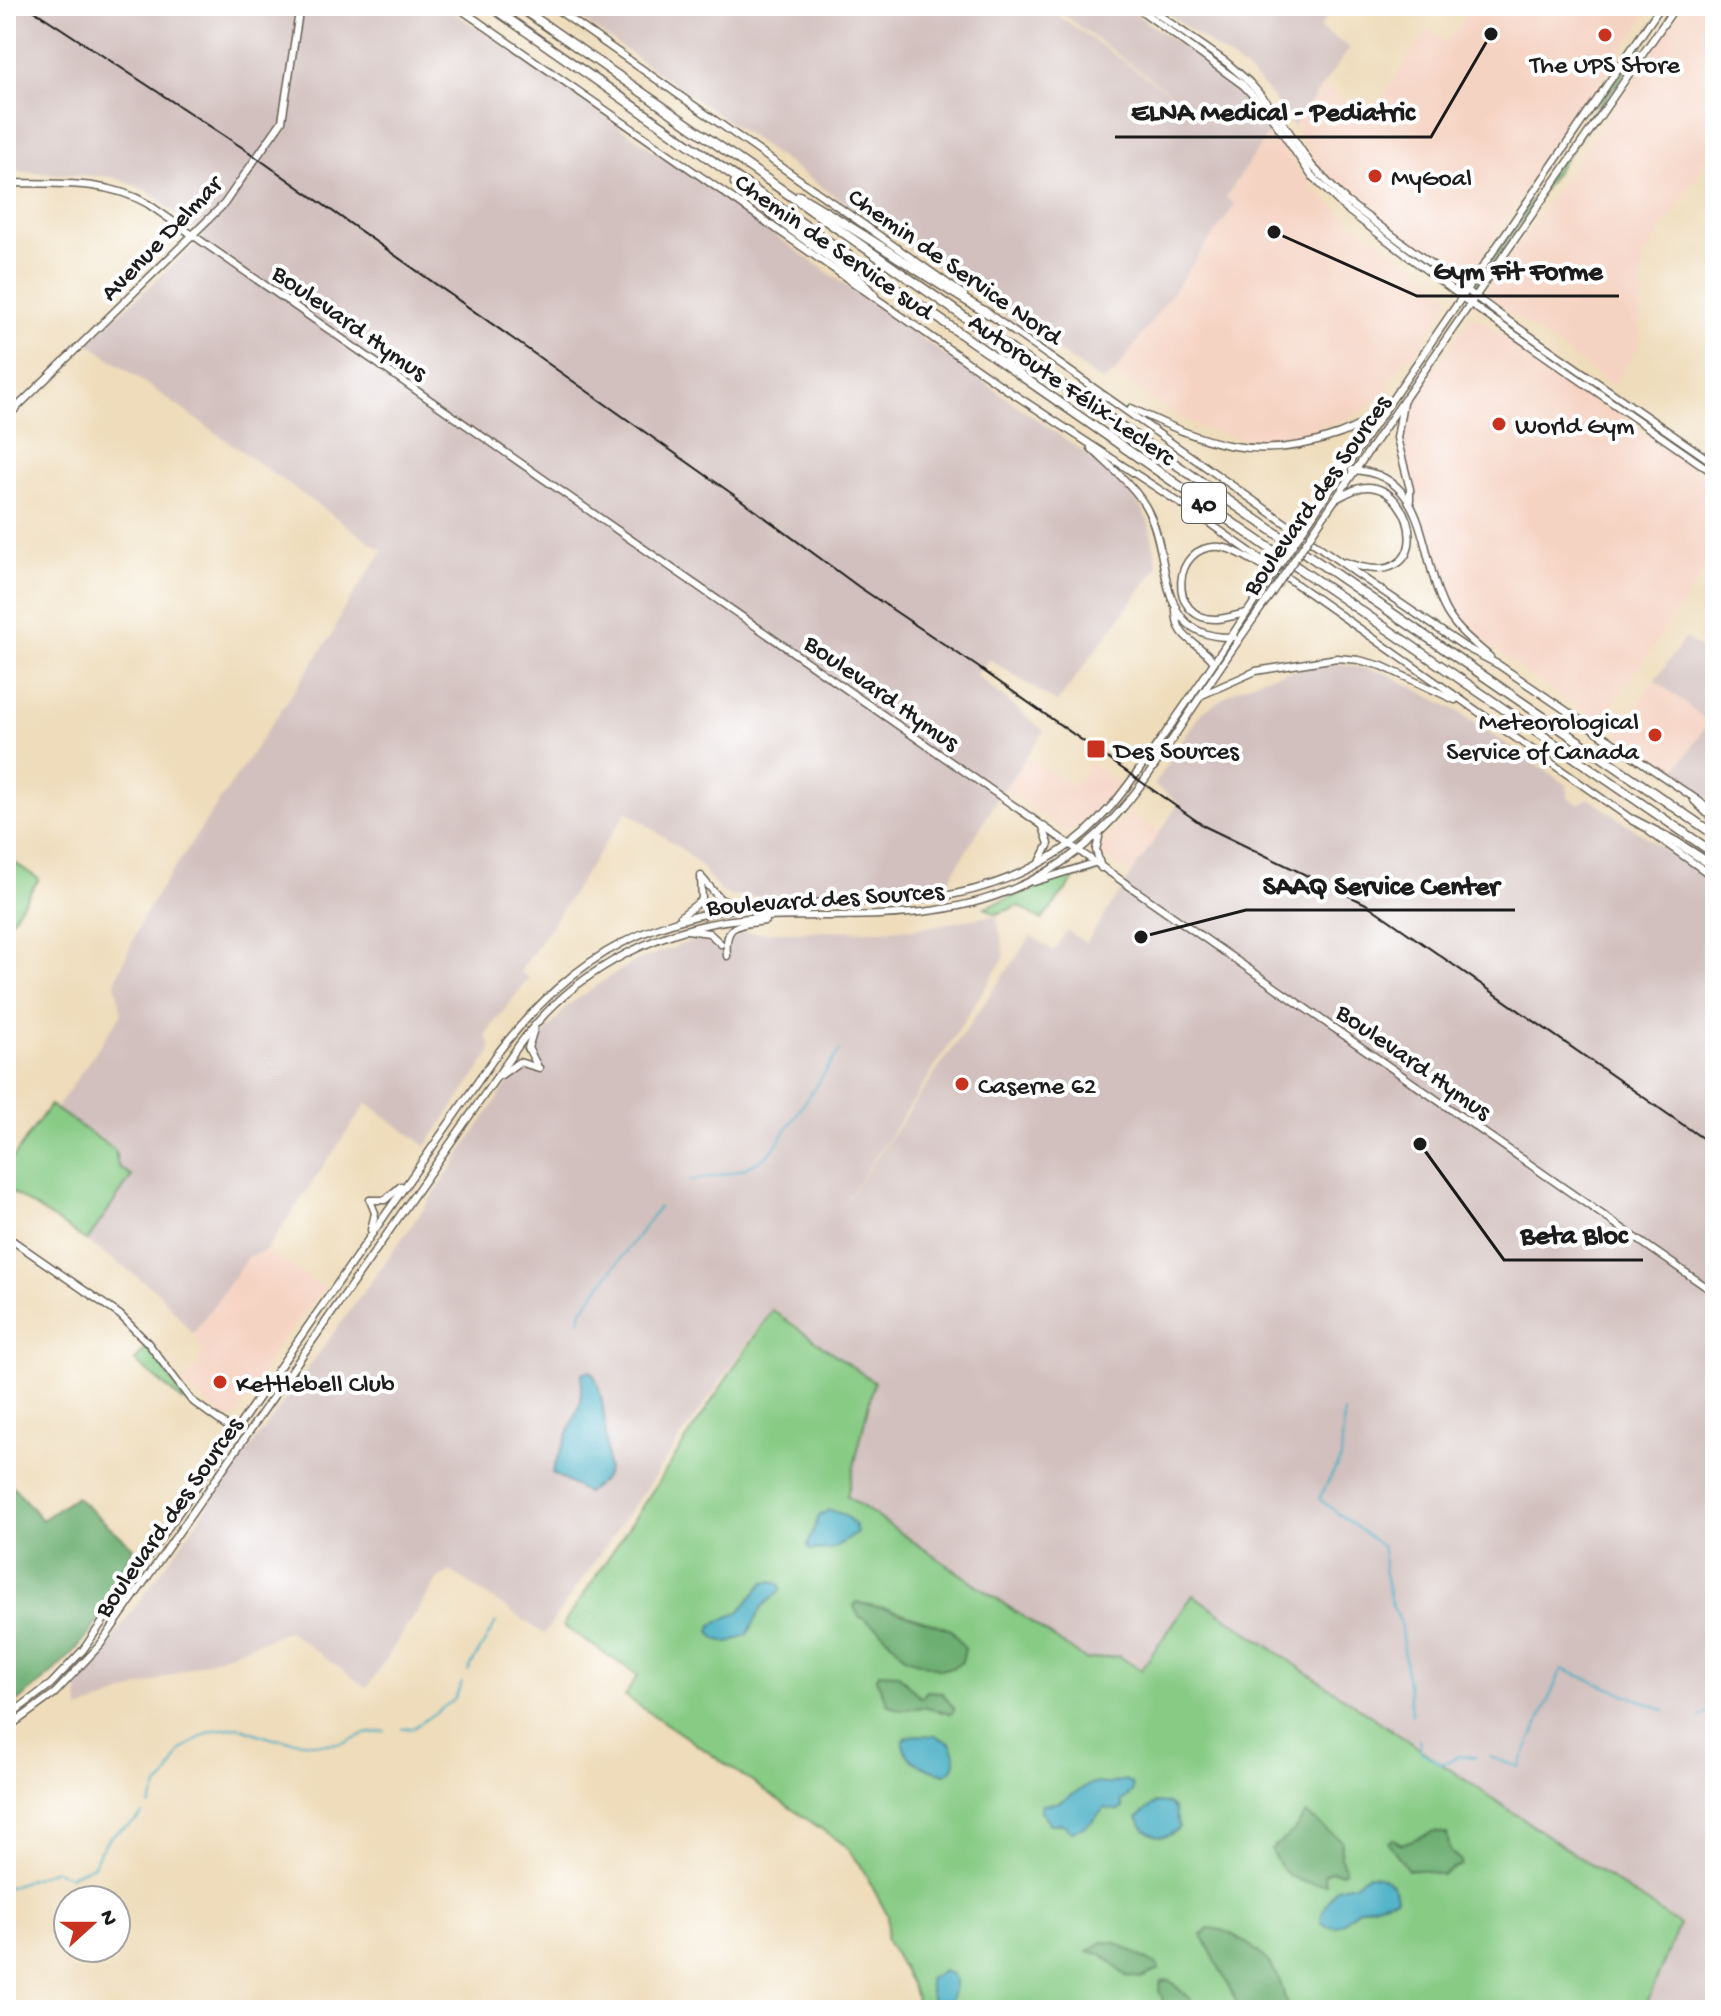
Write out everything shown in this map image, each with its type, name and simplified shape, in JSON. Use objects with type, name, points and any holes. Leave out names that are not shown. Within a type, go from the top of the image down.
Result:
[{"type":"highway","name":"Autoroute Félix-Leclerc","points":[[490,6],[1715,854]]},
{"type":"highway","name":"Autoroute Félix-Leclerc","points":[[518,6],[1715,835]]},
{"type":"highway","points":[[694,149],[784,224],[858,278],[874,296]]},
{"type":"highway","points":[[756,172],[846,223],[939,286],[989,314]]},
{"type":"highway","points":[[1695,800],[1715,820]]},
{"type":"highway","points":[[1633,820],[1715,867]]},
{"type":"main road","name":"Avenue Delmar","points":[[6,418],[221,208],[280,123],[300,6]]},
{"type":"main road","name":"Chemin de Service sud","points":[[456,6],[1085,443],[1115,459],[1404,658],[1468,706]]},
{"type":"main road","name":"Chemin de Service Nord","points":[[552,6],[1117,402],[1229,485],[1465,647],[1499,665]]},
{"type":"main road","points":[[1135,6],[1240,81],[1269,113],[1302,163],[1328,193],[1463,292],[1475,296],[1715,464]]},
{"type":"main road","points":[[1146,6],[1226,62],[1249,82],[1277,114],[1312,166],[1338,194],[1463,292],[1470,304],[1715,474]]},
{"type":"main road","name":"Boulevard des Sources","points":[[6,1718],[45,1690],[77,1657],[499,1050],[550,992],[611,948],[671,922],[707,912],[743,907],[933,899],[984,887],[1039,864],[1069,845],[1117,799],[1214,662],[1463,292],[1661,6]]},
{"type":"main road","name":"Boulevard des Sources","points":[[6,1729],[50,1698],[92,1655],[492,1083],[535,1025],[572,989],[606,965],[658,938],[684,929],[738,919],[937,912],[978,903],[1019,886],[1078,851],[1101,833],[1139,790],[1241,636],[1676,6]]},
{"type":"main road","name":"Boulevard Hymus","points":[[6,183],[91,186],[115,190],[144,201],[1715,1293]]},
{"type":"main road","points":[[1117,402],[1193,437],[1222,446],[1247,449],[1268,449],[1332,437],[1382,415]]},
{"type":"main road","points":[[1403,402],[1397,438],[1410,500],[1446,611],[1460,629],[1499,665],[1715,812]]},
{"type":"main road","points":[[1085,443],[1132,488],[1145,505],[1156,529],[1171,600],[1183,620],[1197,629],[1231,637],[1241,636]]},
{"type":"main road","points":[[1344,470],[1355,470],[1388,480],[1410,500]]},
{"type":"main road","points":[[1335,500],[1360,488],[1374,487],[1383,491],[1403,512],[1409,538],[1403,558],[1388,569],[1365,569],[1336,558]]},
{"type":"main road","points":[[1246,613],[1216,619],[1193,612],[1184,601],[1180,586],[1180,575],[1187,562],[1203,550],[1219,547],[1286,578]]},
{"type":"main road","points":[[1176,610],[1176,622],[1181,632],[1214,662]]},
{"type":"main road","points":[[1202,695],[1234,678],[1256,671],[1318,659],[1343,658],[1382,666],[1468,706],[1715,878]]},
{"type":"main road","points":[[1039,864],[1048,848],[1043,827]]},
{"type":"main road","points":[[1101,833],[1096,850],[1101,868]]},
{"type":"main road","points":[[1019,886],[1094,863]]},
{"type":"main road","points":[[671,922],[702,902],[701,876],[720,899],[743,907]]},
{"type":"main road","points":[[727,956],[726,938],[734,927],[790,917]]},
{"type":"main road","points":[[684,929],[709,933],[721,944]]},
{"type":"main road","points":[[492,1083],[517,1062],[539,1068],[528,1048],[535,1025]]},
{"type":"main road","points":[[367,1240],[375,1215],[370,1200],[385,1200],[410,1179]]},
{"type":"main road","points":[[6,1236],[128,1322],[191,1400],[244,1439]]},
{"type":"shaded area","points":[[6,6],[443,6],[499,42],[1085,453],[1129,491],[1142,509],[1149,523],[1158,566],[1057,703],[989,659],[976,675],[1044,731],[1001,793],[944,888],[868,895],[732,897],[720,891],[699,864],[681,849],[627,811],[520,972],[529,978],[485,1035],[491,1045],[490,1054],[426,1146],[367,1103],[266,1250],[248,1257],[193,1334],[158,1292],[87,1241],[132,1176],[118,1166],[115,1150],[56,1109],[122,1013],[115,982],[140,924],[157,894],[333,633],[342,612],[383,551],[87,342],[205,237],[146,190],[113,177],[6,171]]},
{"type":"shaded area","points":[[562,6],[1045,6],[1205,118],[1051,6],[1124,6],[1231,80],[1272,128],[1226,197],[1235,205],[1114,374],[1101,381]]},
{"type":"shaded area","points":[[1157,6],[1333,6],[1320,28],[1350,48],[1293,126],[1264,87],[1246,70]]},
{"type":"shaded area","points":[[1473,6],[1653,6],[1468,275],[1462,277],[1340,188],[1314,158],[1293,126],[1323,86],[1367,116],[1429,29],[1446,42]]},
{"type":"shaded area","points":[[1684,6],[1715,6],[1715,149],[1642,260],[1640,345],[1613,386],[1485,295]]},
{"type":"shaded area","points":[[1272,128],[1318,192],[1352,222],[1420,269],[1448,293],[1450,300],[1414,356],[1406,359],[1388,383],[1389,393],[1352,418],[1289,438],[1239,438],[1203,429],[1114,374],[1234,205],[1226,198]]},
{"type":"shaded area","points":[[1475,316],[1615,411],[1715,484],[1715,557],[1601,722],[1538,682],[1483,640],[1450,605],[1438,568],[1403,442],[1403,422],[1409,405],[1471,317]]},
{"type":"shaded area","points":[[1685,638],[1715,658],[1715,804],[1672,775],[1709,722],[1655,680]]},
{"type":"shaded area","points":[[1340,663],[1386,673],[1459,712],[1567,785],[1567,797],[1578,804],[1589,798],[1715,884],[1715,2010],[1644,2010],[1679,1925],[1193,1596],[1141,1670],[1119,1656],[1086,1660],[846,1496],[874,1382],[772,1308],[544,1634],[451,1571],[438,1579],[367,1688],[288,1631],[79,1710],[78,1686],[422,1211],[517,1070],[535,1067],[538,1063],[534,1048],[566,1007],[636,961],[696,939],[723,947],[741,933],[913,929],[996,915],[1005,956],[920,1091],[835,1217],[1031,936],[1054,951],[1067,931],[1086,943],[1179,803],[1154,785],[1201,713],[1232,692],[1262,678],[1318,664]]},
{"type":"shaded area","points":[[1653,681],[1709,721],[1672,775],[1618,734]]},
{"type":"shaded area","points":[[1028,757],[1073,786],[1091,763],[1120,784],[1084,823],[1065,831],[1004,789]]},
{"type":"shaded area","points":[[1131,812],[1159,833],[1132,874],[1104,857],[1100,850]]},
{"type":"shaded area","points":[[266,1250],[325,1288],[277,1347],[236,1418],[226,1419],[181,1383],[198,1366],[201,1347],[193,1334],[248,1257]]},
{"type":"green space","points":[[1666,6],[1652,32],[1477,286],[1474,284]]},
{"type":"green space","points":[[6,857],[39,879],[6,928]]},
{"type":"green space","points":[[1086,869],[1096,873],[1077,876],[1042,920],[1019,906],[996,914],[985,907]]},
{"type":"green space","points":[[50,1105],[115,1150],[118,1166],[132,1176],[87,1241],[6,1188],[6,1168]]},
{"type":"green space","points":[[772,1310],[874,1382],[847,1496],[1086,1660],[1119,1656],[1141,1670],[1193,1595],[1679,1925],[1644,2010],[917,2010],[911,1984],[886,1939],[888,1916],[860,1864],[842,1843],[625,1696],[638,1675],[563,1626]]},
{"type":"green space","points":[[148,1346],[184,1398],[184,1402],[135,1361]]},
{"type":"green space","points":[[6,1478],[42,1520],[76,1497],[133,1547],[108,1604],[88,1635],[50,1675],[6,1710]]},
{"type":"green space","points":[[856,1602],[893,1610],[952,1630],[965,1649],[962,1661],[952,1668],[940,1669],[906,1658],[879,1629],[859,1616],[854,1607]]},
{"type":"green space","points":[[879,1673],[898,1674],[921,1698],[927,1691],[941,1692],[954,1712],[951,1714],[923,1707],[899,1710],[888,1704],[876,1679]]},
{"type":"green space","points":[[1306,1814],[1342,1841],[1341,1858],[1345,1871],[1331,1871],[1324,1875],[1326,1884],[1307,1883],[1292,1877],[1280,1866],[1271,1849],[1292,1833]]},
{"type":"green space","points":[[1435,1831],[1447,1834],[1450,1851],[1461,1861],[1461,1865],[1442,1875],[1408,1870],[1388,1842],[1393,1839],[1402,1844]]},
{"type":"green space","points":[[1208,1928],[1238,1938],[1265,1959],[1280,1982],[1287,2006],[1285,2010],[1241,2010],[1202,1935]]},
{"type":"green space","points":[[1102,1942],[1117,1943],[1158,1966],[1159,1970],[1141,1978],[1126,1976],[1102,1954],[1088,1952]]},
{"type":"green space","points":[[1169,1980],[1202,2010],[1167,2010],[1159,1990],[1161,1981]]},
{"type":"water","points":[[590,1370],[602,1403],[608,1470],[604,1479],[587,1493],[552,1473],[581,1401],[582,1374]]},
{"type":"water","points":[[829,1510],[847,1517],[857,1533],[832,1549],[810,1550],[808,1545],[819,1516]]},
{"type":"water","points":[[772,1581],[780,1585],[781,1590],[762,1607],[748,1634],[729,1643],[716,1639],[710,1632],[712,1625],[740,1611],[764,1582]]},
{"type":"water","points":[[917,1735],[936,1736],[950,1743],[955,1760],[950,1771],[946,1774],[932,1770],[912,1759],[903,1740]]},
{"type":"water","points":[[1125,1780],[1132,1784],[1133,1791],[1121,1802],[1123,1808],[1119,1811],[1105,1808],[1077,1829],[1071,1831],[1063,1824],[1050,1824],[1041,1811],[1041,1805],[1059,1802],[1092,1783],[1108,1784]]},
{"type":"water","points":[[1155,1803],[1169,1804],[1174,1809],[1179,1827],[1167,1836],[1150,1833],[1137,1818]]},
{"type":"water","points":[[1368,1875],[1388,1880],[1397,1898],[1358,1909],[1336,1927],[1321,1922],[1322,1913],[1336,1888],[1353,1884]]},
{"type":"water","points":[[943,1971],[955,1982],[953,1993],[947,2010],[932,2010],[929,1978]]},
{"type":"waterway","points":[[690,1181],[744,1169],[772,1151],[840,1050]]},
{"type":"waterway","points":[[579,1322],[582,1310],[659,1207]]},
{"type":"waterway","points":[[1344,1412],[1341,1458],[1319,1499],[1383,1547],[1391,1603],[1400,1621],[1412,1715]]},
{"type":"waterway","points":[[468,1671],[496,1622]]},
{"type":"waterway","points":[[1490,1757],[1519,1767],[1562,1669],[1665,1710]]},
{"type":"waterway","points":[[402,1729],[413,1728],[454,1700],[462,1682]]},
{"type":"waterway","points":[[1700,1717],[1715,1707]]},
{"type":"waterway","points":[[150,1806],[157,1787],[166,1779],[181,1751],[215,1730],[238,1727],[273,1739],[322,1744],[343,1743],[365,1734],[385,1731]]},
{"type":"waterway","points":[[1419,1739],[1421,1752],[1443,1764],[1458,1756],[1476,1757]]},
{"type":"waterway","points":[[6,1888],[55,1870],[69,1876],[94,1865],[107,1840],[142,1814]]},
{"type":"tram line","points":[[27,6],[246,150],[859,587],[1204,826],[1366,904],[1715,1147]]},
{"type":"place","name":"ELNA Medical - Pediatric","points":[[1491,34]]},
{"type":"place","name":"The UPS Store","points":[[1605,35]]},
{"type":"place","name":"MyGoal","points":[[1375,176]]},
{"type":"place","name":"Gym Fit Forme","points":[[1274,232]]},
{"type":"place","name":"World Gym","points":[[1499,424]]},
{"type":"place","name":"Meteorological Service of Canada","points":[[1655,735]]},
{"type":"place","name":"Des Sources","points":[[1096,749]]},
{"type":"place","name":"SAAQ Service Center","points":[[1141,937]]},
{"type":"place","name":"Caserne 62","points":[[962,1084]]},
{"type":"place","name":"Beta Bloc","points":[[1420,1144]]},
{"type":"place","name":"Kettlebell Club","points":[[220,1382]]}]
